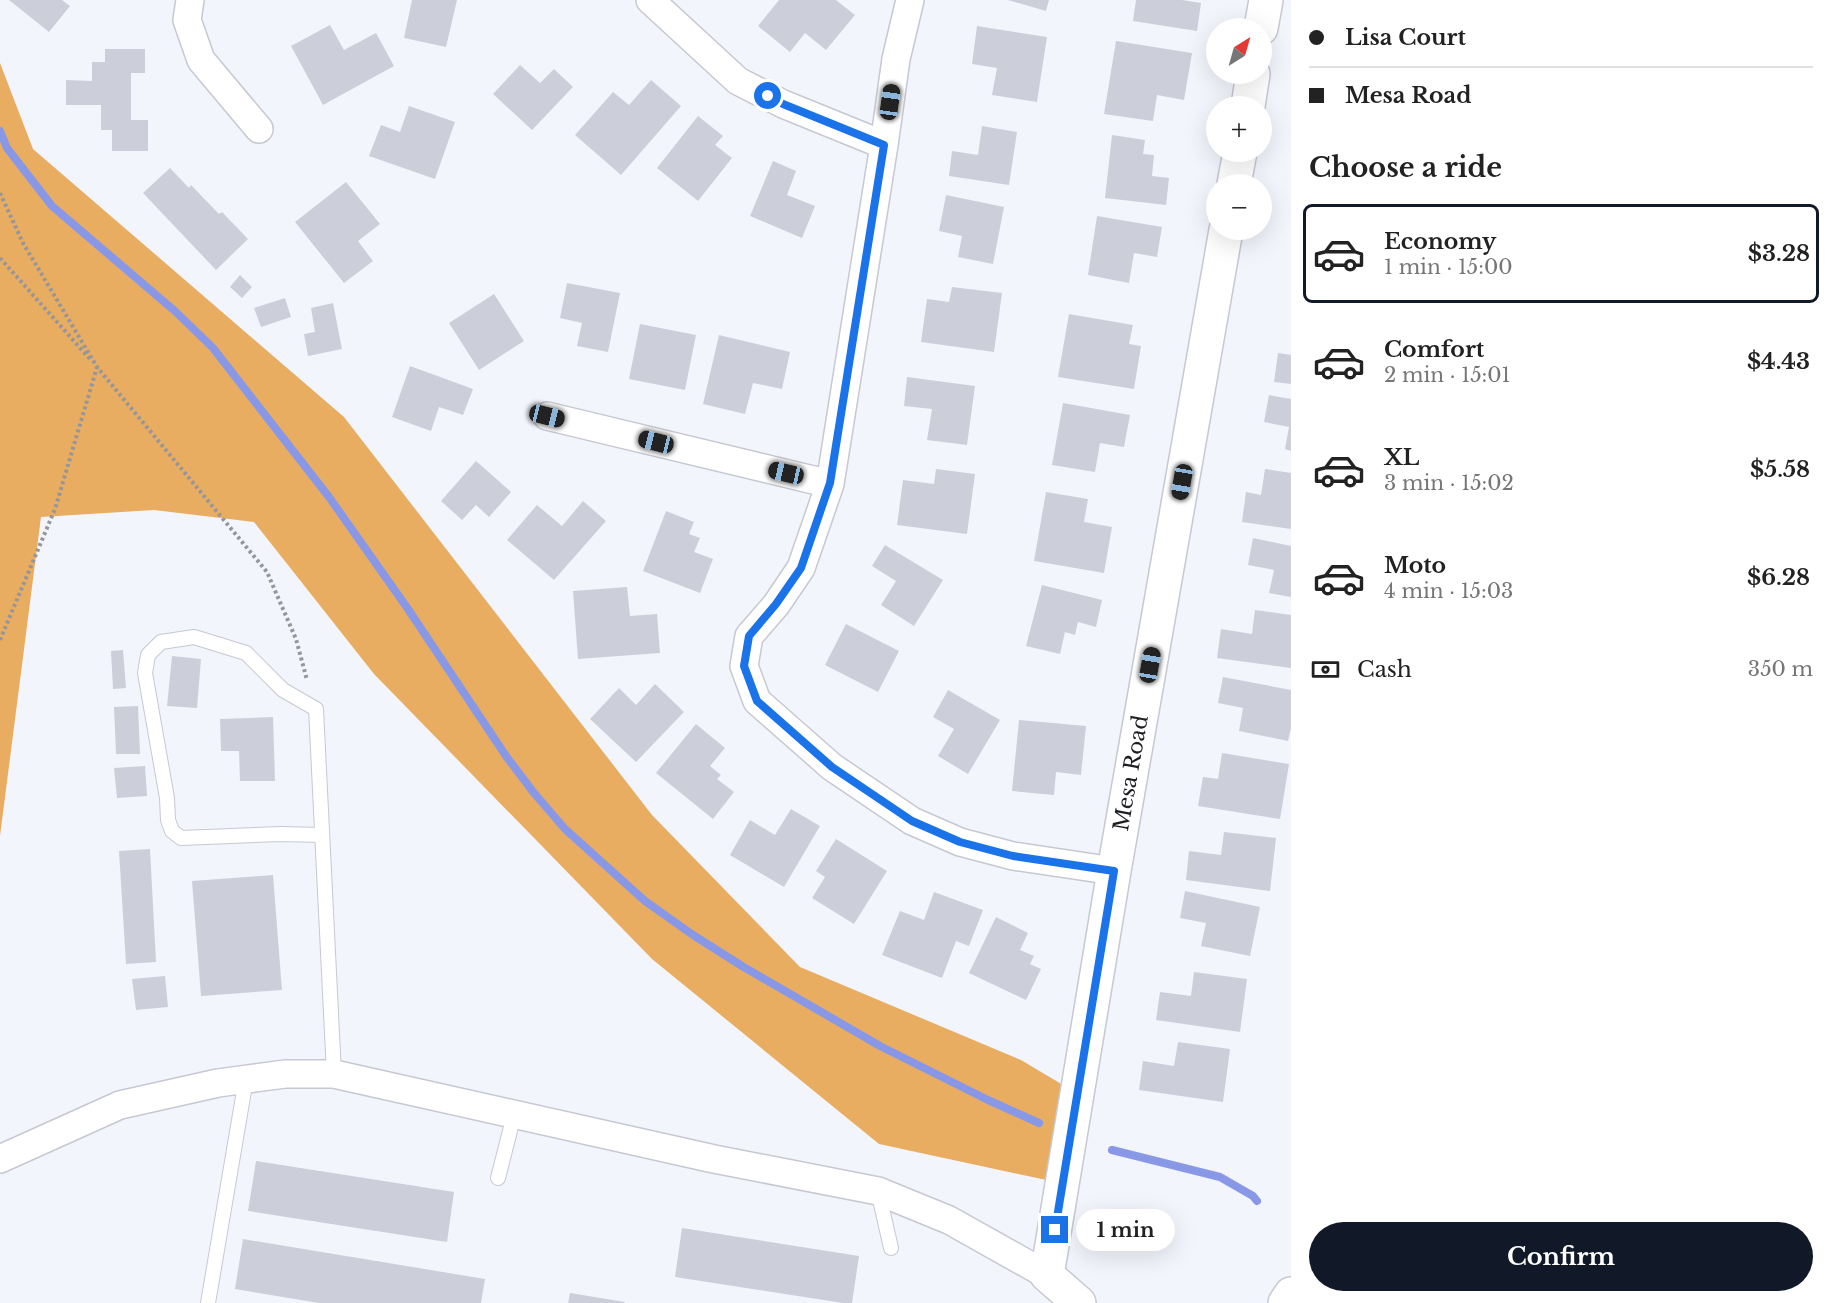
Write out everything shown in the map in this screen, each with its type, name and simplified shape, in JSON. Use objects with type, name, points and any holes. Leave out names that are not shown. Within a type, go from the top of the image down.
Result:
[{"type":"street","points":[[650,0],[738,81],[783,104],[884,145]]},
{"type":"street","points":[[910,0],[896,59],[830,483],[801,568],[776,604],[749,636],[744,666],[757,701],[832,767],[912,821],[960,842],[1013,856],[1114,871]]},
{"type":"street","points":[[1263,18],[1266,0]]},
{"type":"street","points":[[188,10],[201,60],[259,129]]},
{"type":"street","name":"Mesa Road","points":[[1047,1275],[1114,871],[1224,240]]},
{"type":"street","points":[[547,416],[830,483]]},
{"type":"street","points":[[0,1160],[120,1104],[246,1079],[285,1074],[333,1074],[714,1159],[878,1191],[948,1220],[1047,1275],[1079,1303]]},
{"type":"street","points":[[1285,1303],[1291,1294]]},
{"type":"lane","points":[[322,835],[280,834],[181,838],[172,831],[168,820],[167,798],[145,673],[148,656],[161,642],[194,637],[246,653],[283,690],[316,710],[322,835],[333,1074]]},
{"type":"lane","points":[[208,1303],[246,1079]]},
{"type":"lane","points":[[498,1178],[514,1115]]},
{"type":"lane","points":[[878,1191],[891,1248]]},
{"type":"path","points":[[0,193],[23,243],[97,367],[56,509],[0,640]]},
{"type":"path","points":[[0,258],[97,367],[267,572],[296,639],[316,710]]},
{"type":"shaded area","points":[[0,63],[33,149],[344,417],[652,815],[800,967],[1021,1060],[1068,1088],[1051,1181],[879,1144],[652,959],[374,674],[254,522],[154,510],[41,517],[0,836]]},
{"type":"building","points":[[9,0],[62,0],[70,6],[49,32]]},
{"type":"building","points":[[412,0],[457,0],[446,47],[404,38]]},
{"type":"building","points":[[779,0],[836,0],[855,15],[826,50],[805,33],[790,52],[758,26]]},
{"type":"building","points":[[1008,0],[1049,0],[1046,11]]},
{"type":"building","points":[[1136,0],[1182,0],[1201,3],[1197,31],[1133,21]]},
{"type":"building","points":[[330,25],[344,50],[376,33],[394,66],[323,105],[291,46]]},
{"type":"building","points":[[977,26],[1047,37],[1037,102],[992,95],[997,68],[972,64]]},
{"type":"building","points":[[1116,41],[1192,53],[1184,100],[1157,95],[1153,121],[1104,114]]},
{"type":"building","points":[[105,49],[145,49],[145,73],[131,73],[131,120],[148,120],[148,151],[112,151],[112,130],[101,130],[101,105],[66,105],[66,80],[92,81],[92,62],[105,62]]},
{"type":"building","points":[[520,65],[540,83],[554,69],[573,87],[532,130],[493,94]]},
{"type":"building","points":[[651,80],[681,106],[621,175],[575,135],[613,92],[629,105]]},
{"type":"building","points":[[409,106],[455,122],[435,179],[369,156],[381,125],[400,132]]},
{"type":"building","points":[[698,116],[723,136],[715,145],[732,158],[698,201],[657,168]]},
{"type":"building","points":[[982,126],[1017,132],[1009,185],[949,176],[952,151],[978,155]]},
{"type":"building","points":[[1112,135],[1145,140],[1143,154],[1154,155],[1152,176],[1169,178],[1166,205],[1105,198]]},
{"type":"building","points":[[773,161],[796,171],[787,195],[815,206],[802,238],[750,216]]},
{"type":"building","points":[[170,168],[189,188],[191,185],[219,214],[222,212],[248,239],[216,270],[143,193]]},
{"type":"building","points":[[346,182],[380,224],[358,241],[373,261],[344,283],[295,222]]},
{"type":"building","points":[[946,195],[1004,207],[993,264],[958,257],[962,236],[939,231]]},
{"type":"building","points":[[1097,216],[1162,227],[1157,257],[1134,253],[1129,283],[1088,275]]},
{"type":"building","points":[[240,275],[252,287],[242,298],[230,287]]},
{"type":"building","points":[[567,283],[620,293],[608,352],[577,346],[582,323],[560,318]]},
{"type":"building","points":[[952,287],[1002,293],[994,352],[921,342],[927,299],[949,302]]},
{"type":"building","points":[[494,294],[524,341],[479,370],[449,323]]},
{"type":"building","points":[[285,298],[291,317],[261,327],[254,308]]},
{"type":"building","points":[[333,303],[342,349],[308,356],[304,334],[315,332],[311,308]]},
{"type":"building","points":[[1069,314],[1133,325],[1129,344],[1141,346],[1134,389],[1058,377]]},
{"type":"building","points":[[640,324],[696,335],[685,390],[629,379]]},
{"type":"building","points":[[719,335],[790,352],[782,389],[753,383],[745,414],[703,404]]},
{"type":"building","points":[[1278,353],[1291,355],[1291,384],[1274,382]]},
{"type":"building","points":[[410,366],[473,389],[463,415],[439,407],[431,431],[392,417]]},
{"type":"building","points":[[907,377],[975,386],[967,445],[927,440],[932,409],[904,406]]},
{"type":"building","points":[[1269,395],[1291,399],[1291,451],[1285,449],[1289,427],[1264,422]]},
{"type":"building","points":[[1063,403],[1130,415],[1124,447],[1100,443],[1095,472],[1052,465]]},
{"type":"building","points":[[476,461],[511,492],[489,517],[476,505],[462,520],[441,501]]},
{"type":"building","points":[[936,469],[975,474],[967,534],[897,525],[903,480],[934,484]]},
{"type":"building","points":[[1265,469],[1291,473],[1291,529],[1242,522],[1246,492],[1261,495]]},
{"type":"building","points":[[1046,492],[1088,499],[1084,522],[1112,527],[1104,573],[1034,561]]},
{"type":"building","points":[[583,501],[606,521],[554,580],[507,540],[537,505],[562,526]]},
{"type":"building","points":[[666,511],[694,522],[689,534],[700,538],[694,552],[713,559],[700,593],[643,571]]},
{"type":"building","points":[[1253,538],[1291,546],[1291,597],[1269,593],[1274,570],[1248,565]]},
{"type":"building","points":[[885,545],[943,580],[914,626],[881,605],[896,581],[872,566]]},
{"type":"building","points":[[1042,585],[1102,600],[1096,627],[1078,622],[1075,635],[1065,632],[1060,654],[1026,646]]},
{"type":"building","points":[[627,587],[630,616],[657,614],[660,653],[578,659],[573,591]]},
{"type":"building","points":[[1255,610],[1291,615],[1291,668],[1217,658],[1221,629],[1252,634]]},
{"type":"building","points":[[846,624],[899,651],[878,692],[825,665]]},
{"type":"building","points":[[123,650],[126,688],[113,689],[111,651]]},
{"type":"building","points":[[172,656],[201,659],[197,708],[167,706]]},
{"type":"building","points":[[1223,677],[1291,690],[1291,728],[1288,741],[1239,731],[1243,708],[1218,703]]},
{"type":"building","points":[[655,684],[684,712],[636,762],[590,719],[619,688],[636,705]]},
{"type":"building","points":[[948,690],[1000,720],[968,774],[938,756],[954,729],[933,717]]},
{"type":"building","points":[[138,706],[140,754],[116,754],[114,707]]},
{"type":"building","points":[[273,717],[275,781],[240,781],[239,751],[221,751],[220,719]]},
{"type":"building","points":[[1019,720],[1086,726],[1081,775],[1056,772],[1054,795],[1012,791]]},
{"type":"building","points":[[696,724],[725,748],[710,766],[721,775],[717,779],[734,792],[713,819],[656,773]]},
{"type":"building","points":[[1222,753],[1289,764],[1280,819],[1198,806],[1203,777],[1218,779]]},
{"type":"building","points":[[145,766],[147,796],[117,798],[114,768]]},
{"type":"building","points":[[791,809],[820,826],[784,887],[730,855],[750,820],[775,835]]},
{"type":"building","points":[[1224,832],[1276,838],[1270,891],[1186,880],[1189,851],[1221,855]]},
{"type":"building","points":[[836,839],[887,871],[854,924],[812,898],[825,877],[816,871]]},
{"type":"building","points":[[150,849],[156,962],[126,964],[119,851]]},
{"type":"building","points":[[273,875],[282,990],[201,996],[192,881]]},
{"type":"building","points":[[1185,891],[1260,907],[1250,956],[1201,946],[1206,923],[1180,918]]},
{"type":"building","points":[[934,892],[983,910],[969,946],[956,941],[942,978],[882,955],[900,911],[924,920]]},
{"type":"building","points":[[996,917],[1028,933],[1020,950],[1034,956],[1030,964],[1041,969],[1026,1000],[969,973]]},
{"type":"building","points":[[1194,972],[1247,979],[1240,1032],[1156,1020],[1160,992],[1191,996]]},
{"type":"building","points":[[165,976],[168,1007],[136,1010],[132,979]]},
{"type":"building","points":[[1178,1042],[1230,1049],[1223,1102],[1139,1090],[1143,1061],[1174,1066]]},
{"type":"building","points":[[256,1161],[454,1192],[447,1242],[248,1211]]},
{"type":"building","points":[[682,1228],[859,1256],[852,1303],[675,1277]]},
{"type":"building","points":[[243,1239],[485,1279],[481,1303],[319,1303],[235,1289]]},
{"type":"building","points":[[570,1293],[625,1302],[568,1303]]},
{"type":"waterway","points":[[0,131],[7,148],[52,206],[176,312],[213,348],[329,497],[408,609],[506,756],[565,829],[645,901],[742,966],[880,1046],[1039,1123]]},
{"type":"waterway","points":[[1112,1150],[1220,1177],[1253,1196],[1257,1201]]},
{"type":"route","points":[[768,96],[884,145],[830,483],[801,568],[776,604],[749,636],[744,666],[757,701],[832,767],[912,821],[960,842],[1013,856],[1114,871],[1055,1230]]}]
